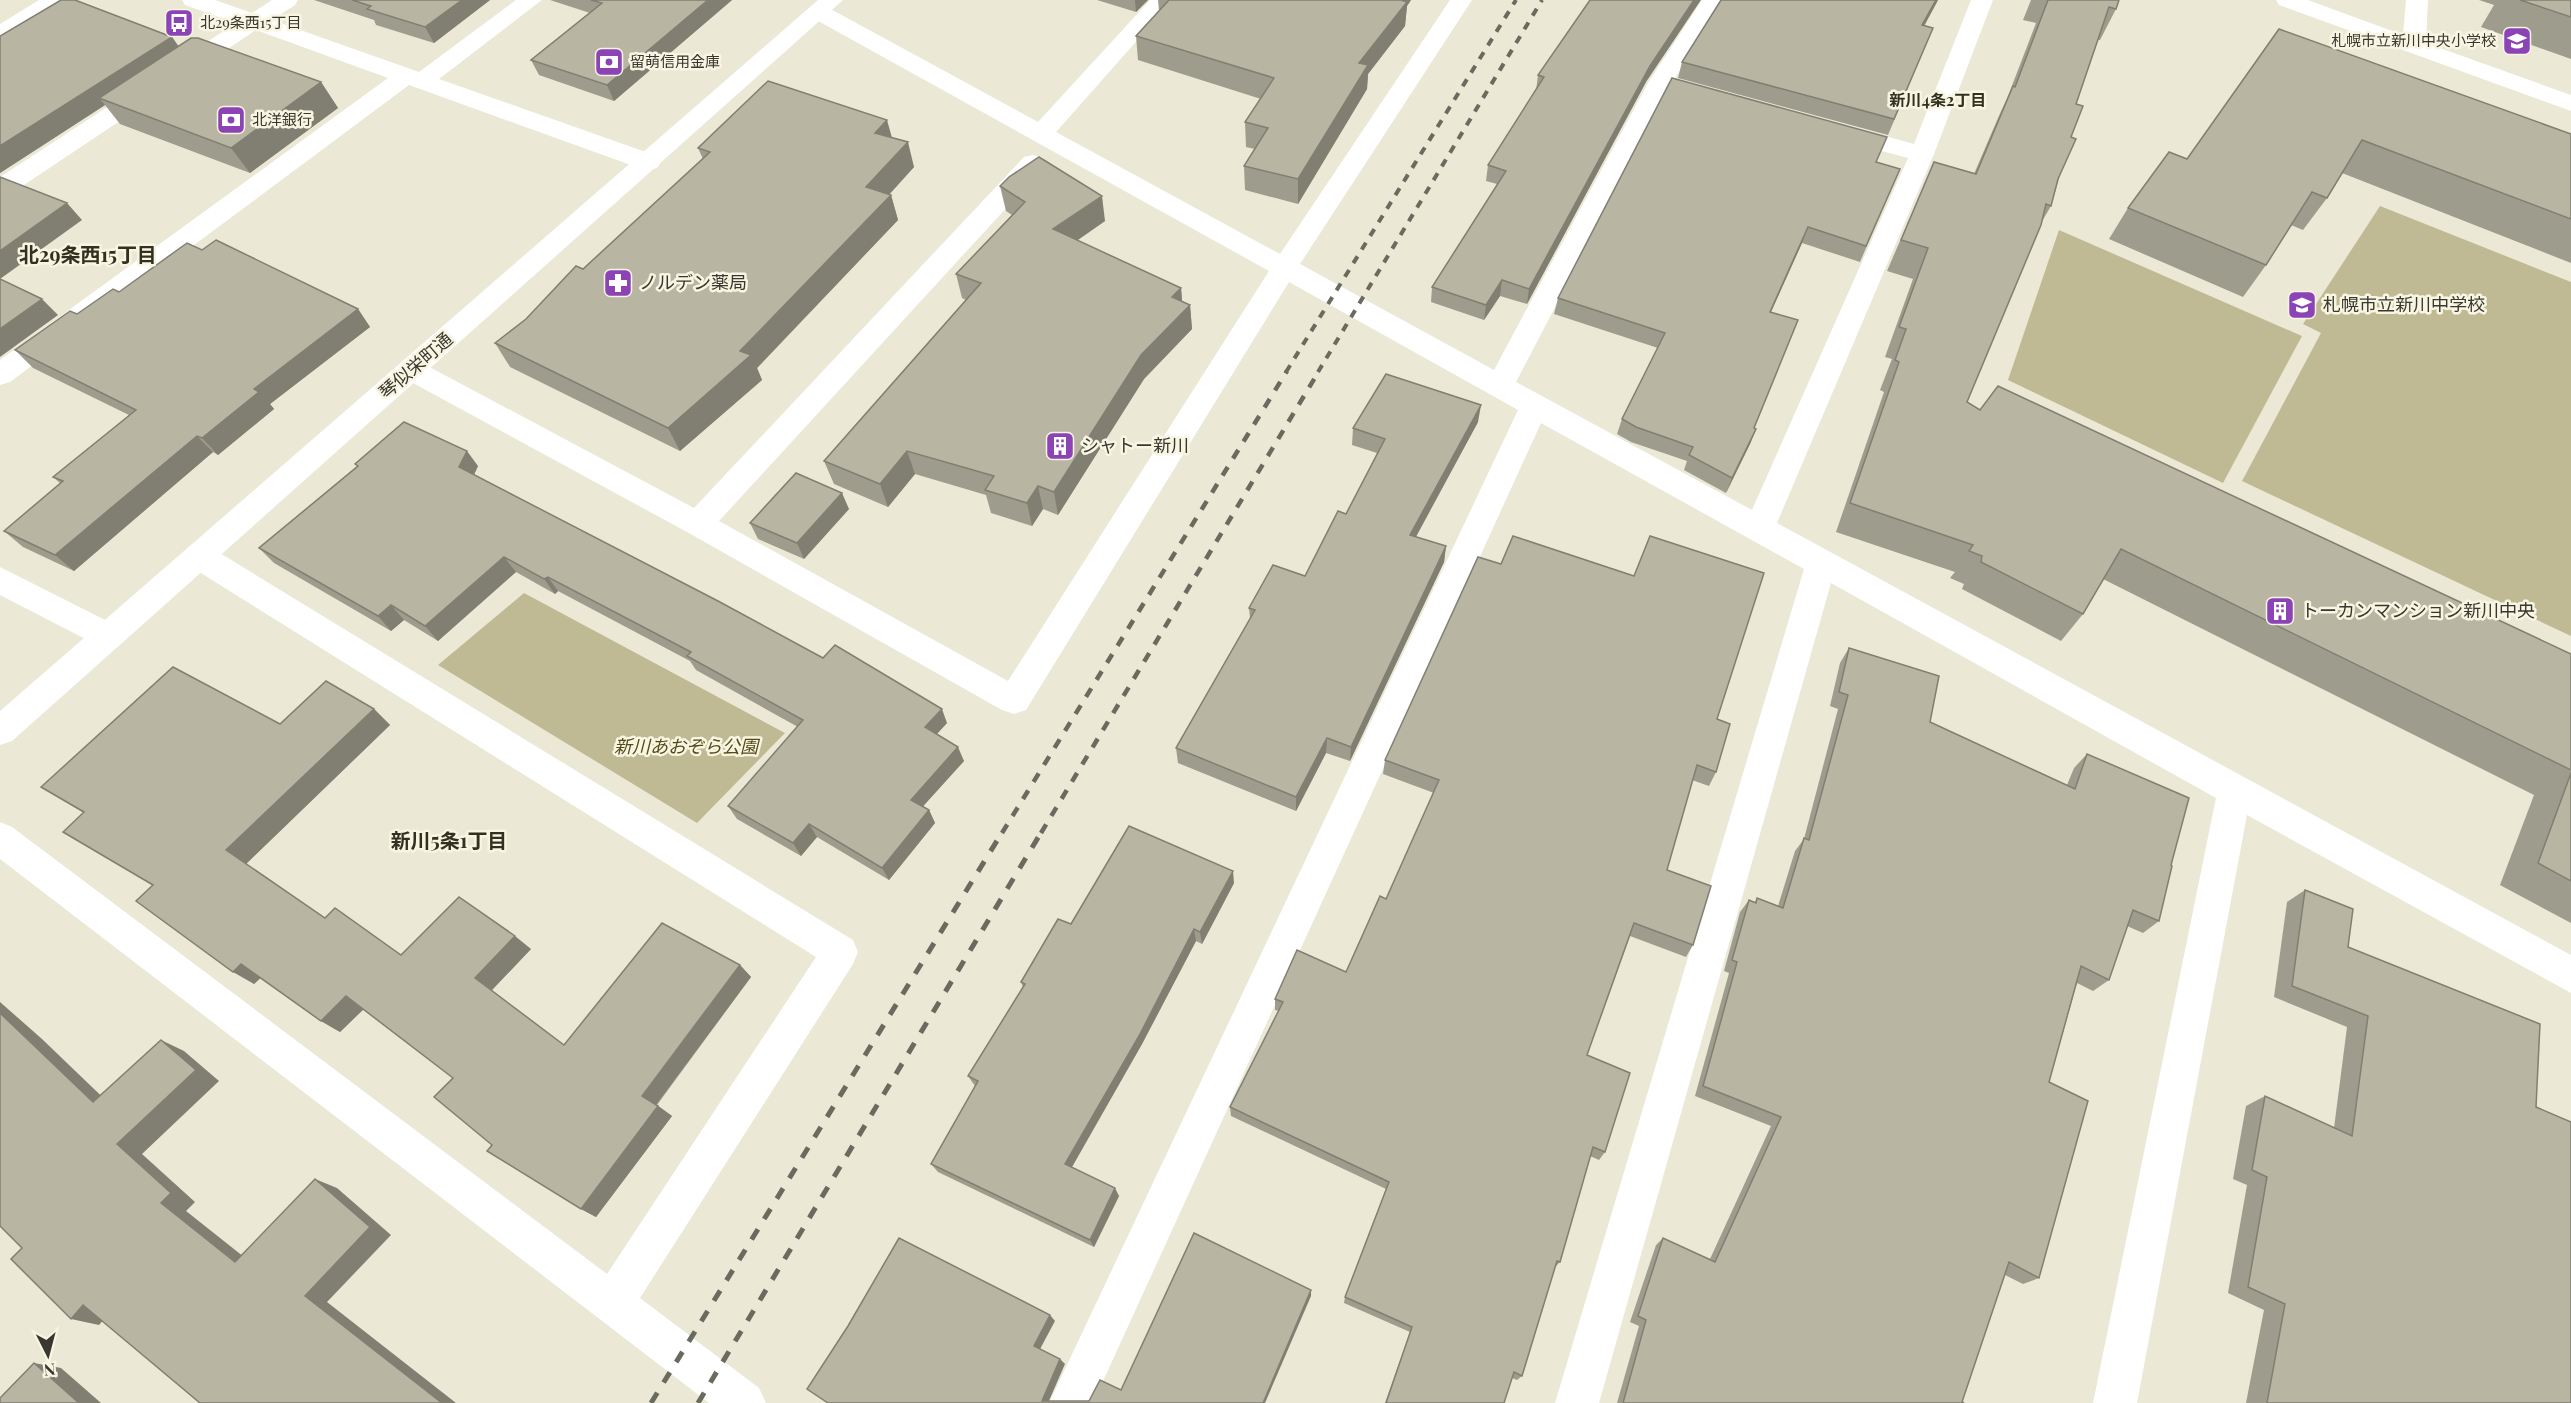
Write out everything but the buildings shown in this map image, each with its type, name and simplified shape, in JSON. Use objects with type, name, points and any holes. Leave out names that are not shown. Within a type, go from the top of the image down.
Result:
[{"type":"street","points":[[0,34],[55,0]]},
{"type":"street","points":[[193,0],[648,162]]},
{"type":"street","points":[[0,189],[287,0]]},
{"type":"street","points":[[0,375],[414,79],[531,0]]},
{"type":"street","points":[[698,524],[1046,137],[1162,0]]},
{"type":"street","points":[[412,370],[698,524],[1014,699],[1285,267],[1461,0]]},
{"type":"street","points":[[1499,386],[1672,86],[1713,0]]},
{"type":"street","points":[[1759,529],[1922,154],[1982,0]]},
{"type":"street","points":[[2287,0],[2571,103]]},
{"type":"street","points":[[2414,47],[2416,0]]},
{"type":"street","points":[[825,6],[1046,137],[2571,975]]},
{"type":"street","name":"琴似栄町通","points":[[0,731],[825,6]]},
{"type":"street","points":[[1820,126],[1922,154]]},
{"type":"street","points":[[1071,1403],[1535,405]]},
{"type":"street","points":[[199,556],[840,952],[612,1304]]},
{"type":"street","points":[[1577,1403],[1821,563]]},
{"type":"street","points":[[0,580],[108,636]]},
{"type":"street","points":[[2115,1403],[2235,790]]},
{"type":"street","points":[[0,838],[744,1403]]},
{"type":"green space","points":[[2380,206],[2571,282],[2571,636],[2242,481],[2321,333],[2303,324]]},
{"type":"green space","points":[[2059,230],[2302,336],[2223,483],[2008,380]]},
{"type":"green space","name":"新川あおぞら公園","points":[[524,593],[785,733],[697,823],[438,665]]},
{"type":"railway","points":[[1286,372],[1516,0]]},
{"type":"railway","points":[[1318,372],[1542,0]]},
{"type":"railway","points":[[1002,833],[1287,371]]},
{"type":"railway","points":[[1041,833],[1319,371]]},
{"type":"railway","points":[[651,1403],[1003,831]]},
{"type":"railway","points":[[698,1403],[1042,831]]},
{"type":"place","name":"北29条西15丁目","points":[[179,23]]},
{"type":"place","name":"札幌市立新川中央小学校","points":[[2517,41]]},
{"type":"place","name":"留萌信用金庫","points":[[609,62]]},
{"type":"place","name":"北洋銀行","points":[[231,120]]},
{"type":"place","name":"ノルデン薬局","points":[[618,283]]},
{"type":"place","name":"札幌市立新川中学校","points":[[2302,305]]},
{"type":"place","name":"シャトー新川","points":[[1060,446]]},
{"type":"place","name":"トーカンマンション新川中央","points":[[2280,611]]},
{"type":"district","name":"新川4条2丁目","points":[[1938,100]]},
{"type":"district","name":"北29条西15丁目","points":[[88,255]]},
{"type":"district","name":"新川5条1丁目","points":[[449,841]]}]
